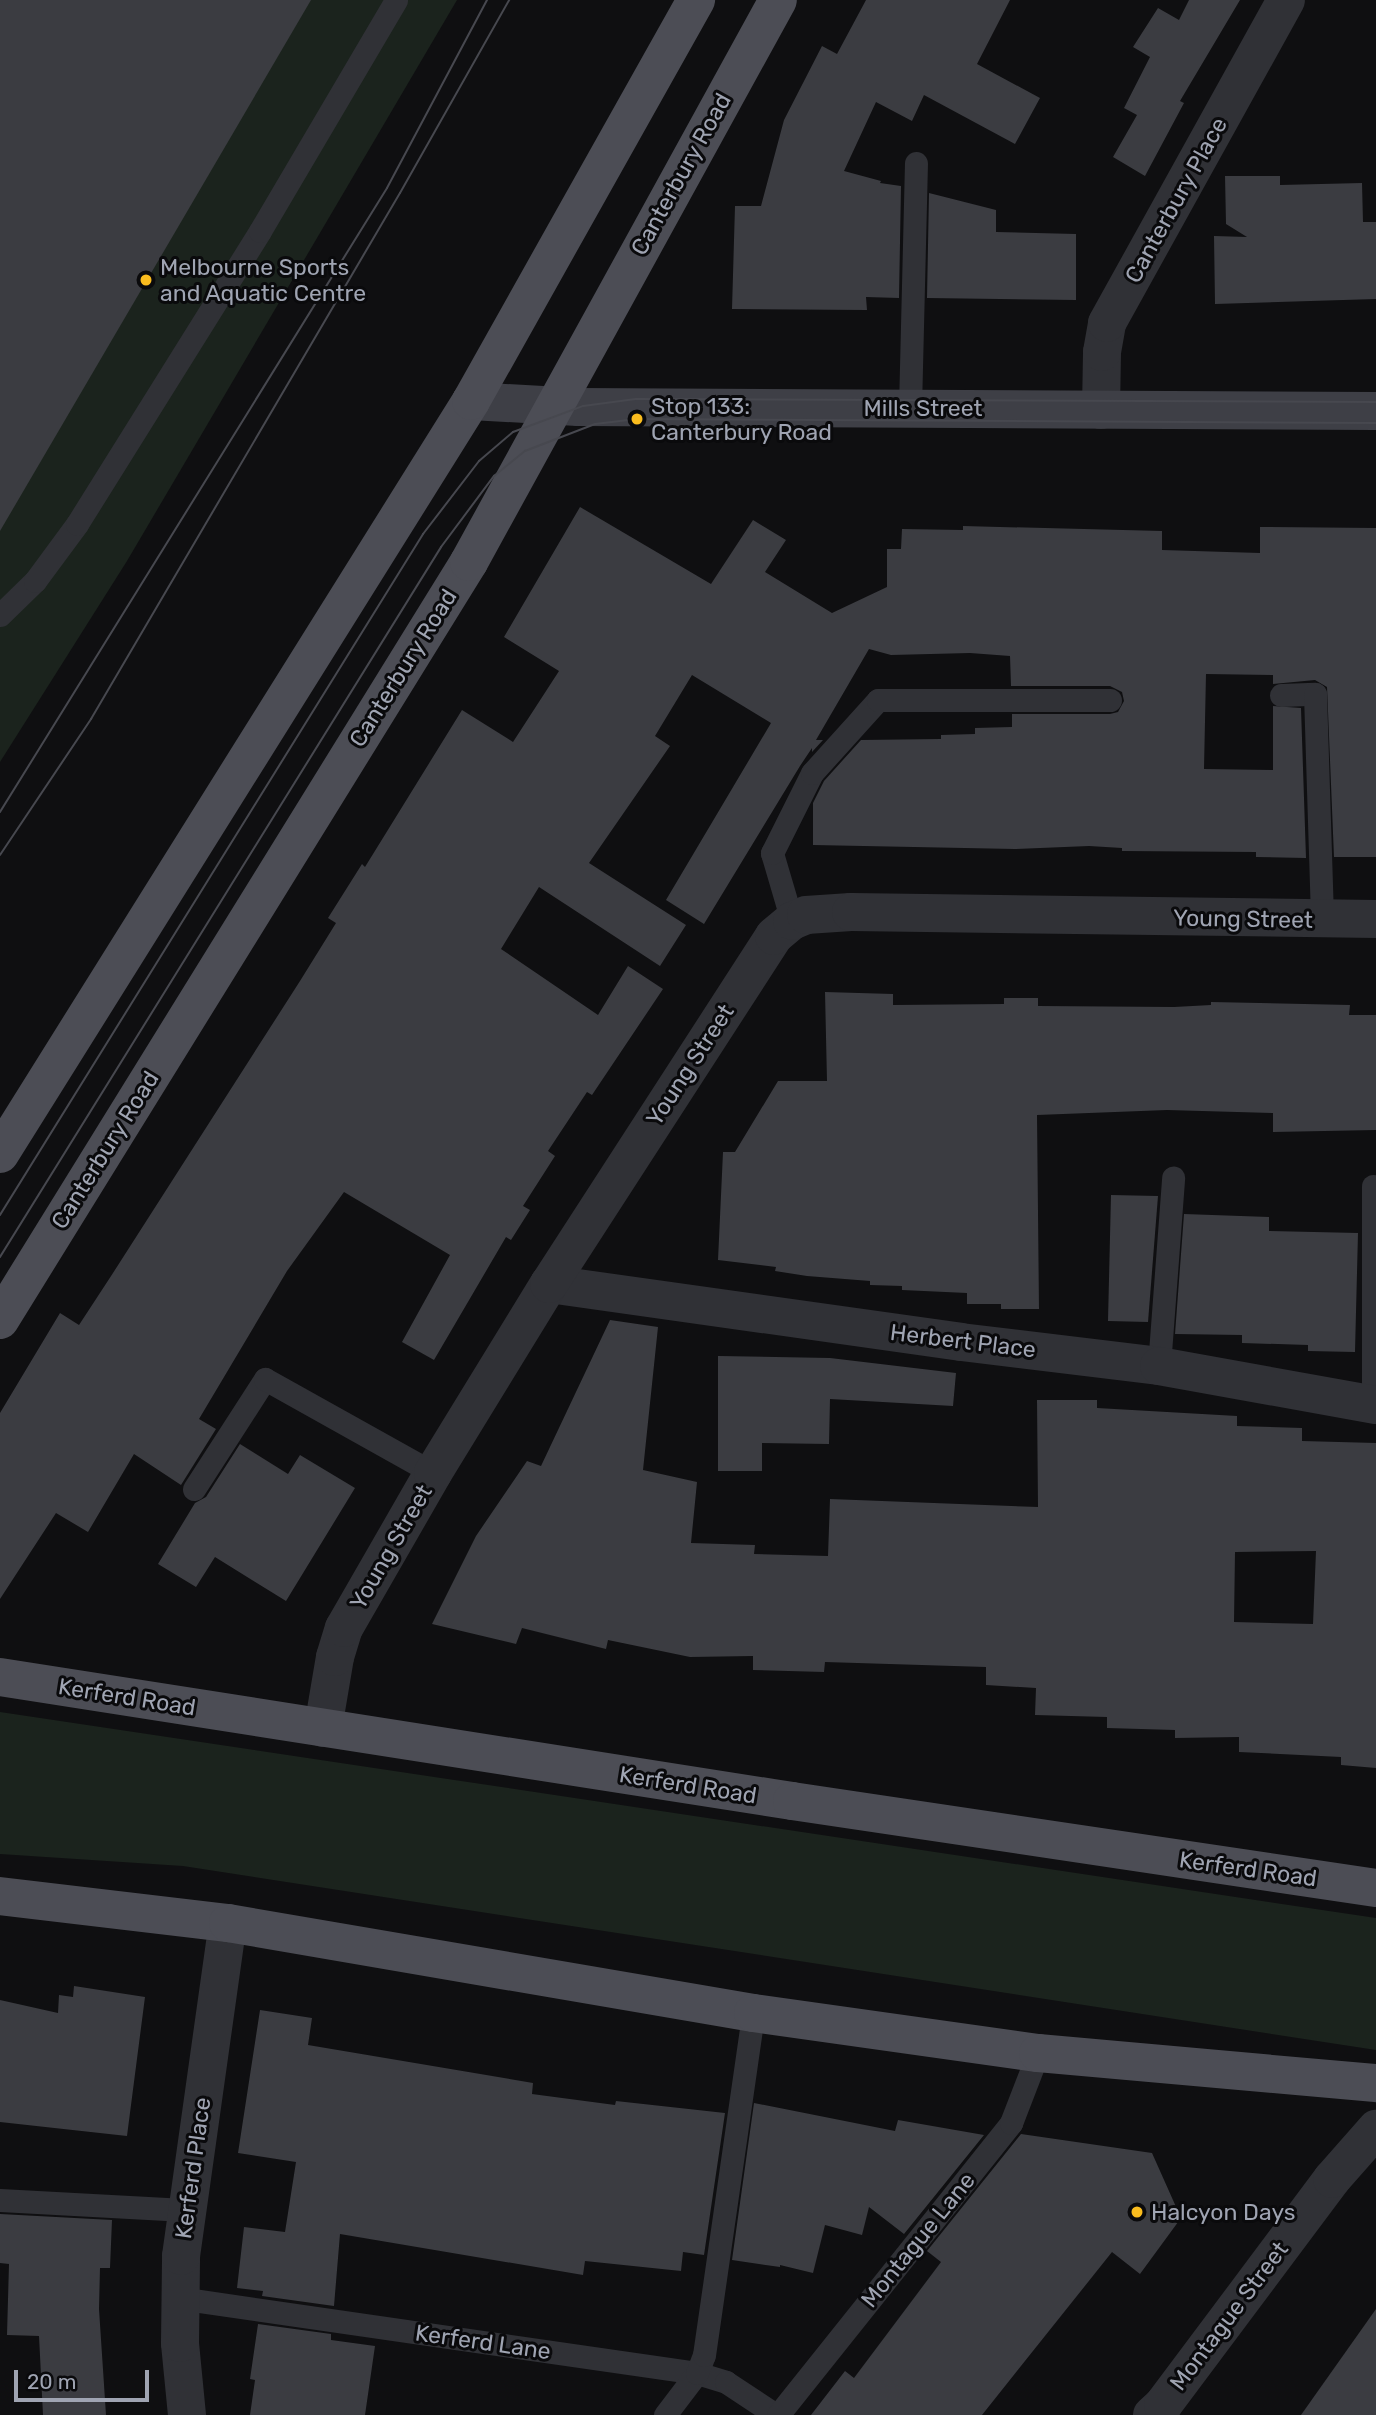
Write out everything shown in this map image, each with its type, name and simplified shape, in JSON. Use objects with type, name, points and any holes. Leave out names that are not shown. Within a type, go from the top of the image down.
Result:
[{"type":"main road","points":[[0,1154],[471,401],[696,0]]},
{"type":"main road","name":"Canterbury Road","points":[[0,1321],[469,562],[778,0]]},
{"type":"main road","name":"Kerferd Road","points":[[0,1677],[1376,1888]]},
{"type":"main road","points":[[0,1896],[228,1923],[753,2013],[1038,2053],[1376,2083]]},
{"type":"street","name":"Canterbury Place","points":[[1101,410],[1102,352],[1107,323],[1286,0]]},
{"type":"street","name":"Mills Street","points":[[471,401],[554,407],[1376,411]]},
{"type":"street","name":"Young Street","points":[[323,1728],[335,1657],[344,1628],[433,1473],[549,1284],[774,936],[792,921],[806,915],[851,912],[1376,919]]},
{"type":"street","name":"Herbert Place","points":[[549,1284],[961,1342],[1159,1366],[1375,1405]]},
{"type":"street","name":"Kerferd Place","points":[[187,2415],[179,2298],[185,2210],[228,1923]]},
{"type":"street","name":"Montague Street","points":[[1158,2412],[1332,2179],[1376,2129]]},
{"type":"lane","points":[[0,615],[35,580],[77,524],[260,231],[396,0]]},
{"type":"lane","points":[[910,408],[915,163]]},
{"type":"lane","points":[[1281,695],[1315,694],[1322,920]]},
{"type":"lane","points":[[792,921],[772,853],[812,773],[878,700],[1110,700]]},
{"type":"lane","points":[[1159,1366],[1173,1178]]},
{"type":"lane","points":[[1373,1186],[1375,1405]]},
{"type":"lane","points":[[194,1489],[265,1379],[433,1473]]},
{"type":"lane","points":[[665,2415],[696,2373],[704,2355],[753,2013]]},
{"type":"lane","name":"Montague Lane","points":[[777,2415],[1011,2123],[1038,2053]]},
{"type":"lane","points":[[0,2200],[185,2210]]},
{"type":"lane","name":"Kerferd Lane","points":[[179,2298],[696,2373],[726,2382],[777,2415]]},
{"type":"shaded area","name":"Melbourne Sports and Aquatic Centre","points":[[0,0],[457,0],[127,561],[0,762]]},
{"type":"shaded area","points":[[0,1712],[1376,1918],[1376,2050],[183,1866],[0,1854]]},
{"type":"building","points":[[0,0],[311,0],[0,531]]},
{"type":"building","points":[[866,0],[1010,0],[977,64],[1040,98],[1015,144],[924,95],[912,121],[876,102],[844,171],[881,181],[880,183],[901,186],[899,298],[866,297],[867,310],[732,309],[735,206],[761,206],[784,120],[822,46],[837,54]]},
{"type":"building","points":[[1189,0],[1240,0],[1180,101],[1184,103],[1145,176],[1113,157],[1137,115],[1124,108],[1150,57],[1133,47],[1158,8],[1179,20]]},
{"type":"building","points":[[1225,176],[1280,176],[1280,185],[1362,183],[1363,222],[1376,222],[1376,299],[1215,304],[1214,236],[1247,237],[1226,224]]},
{"type":"building","points":[[929,193],[996,210],[996,232],[1076,234],[1076,300],[927,298]]},
{"type":"building","points":[[580,507],[711,584],[753,520],[786,540],[765,572],[832,613],[887,587],[887,549],[901,549],[902,529],[963,530],[963,526],[1162,531],[1162,550],[1260,553],[1260,527],[1376,528],[1376,857],[1334,857],[1327,687],[1315,680],[1273,684],[1273,675],[1206,674],[1204,769],[1273,770],[1273,706],[1301,708],[1306,858],[1256,857],[1256,852],[1122,851],[1122,848],[1089,846],[1015,849],[813,845],[813,803],[824,781],[861,740],[941,739],[941,735],[975,734],[975,728],[1012,727],[1012,714],[1110,714],[1118,712],[1124,701],[1122,692],[1110,686],[1011,686],[1010,656],[970,653],[891,655],[869,649],[816,740],[823,740],[812,752],[812,748],[800,766],[704,924],[666,900],[771,723],[692,675],[655,736],[670,746],[589,863],[686,925],[660,966],[539,887],[501,949],[598,1015],[628,966],[663,989],[592,1095],[587,1092],[548,1151],[555,1156],[523,1206],[530,1210],[511,1240],[506,1237],[434,1360],[402,1342],[450,1255],[344,1192],[287,1271],[199,1419],[216,1429],[181,1485],[134,1454],[88,1532],[56,1513],[0,1599],[0,1413],[60,1313],[79,1325],[300,981],[336,923],[328,918],[362,864],[365,867],[462,710],[513,742],[559,671],[504,637]]},
{"type":"building","points":[[825,992],[893,994],[893,1005],[1004,1004],[1004,998],[1038,998],[1038,1006],[1174,1007],[1211,1005],[1211,1002],[1350,1005],[1349,1015],[1376,1015],[1376,1130],[1273,1132],[1273,1113],[1167,1110],[1037,1115],[1039,1309],[1001,1309],[1001,1304],[967,1304],[967,1293],[902,1290],[902,1286],[870,1285],[870,1281],[807,1276],[775,1271],[776,1267],[718,1260],[723,1152],[735,1152],[778,1081],[827,1081]]},
{"type":"building","points":[[1111,1195],[1158,1196],[1148,1322],[1108,1321]]},
{"type":"building","points":[[1184,1214],[1269,1217],[1269,1231],[1358,1233],[1355,1352],[1308,1351],[1308,1345],[1242,1343],[1242,1335],[1175,1334]]},
{"type":"building","points":[[610,1320],[658,1327],[643,1470],[697,1482],[691,1543],[755,1545],[754,1554],[828,1556],[830,1499],[1038,1507],[1037,1400],[1097,1400],[1097,1408],[1237,1416],[1237,1426],[1302,1428],[1302,1441],[1376,1443],[1376,1768],[1341,1765],[1341,1757],[1239,1752],[1239,1737],[1175,1738],[1175,1730],[1107,1728],[1107,1717],[1035,1715],[1036,1688],[986,1685],[986,1667],[825,1662],[824,1672],[753,1670],[753,1656],[690,1657],[608,1640],[606,1649],[522,1628],[516,1644],[432,1624],[476,1536],[527,1461],[541,1466]],"holes":[[[1316,1551],[1313,1624],[1234,1622],[1235,1552]]]},
{"type":"building","points":[[718,1356],[830,1358],[956,1373],[953,1406],[830,1399],[829,1444],[762,1443],[762,1471],[718,1471]]},
{"type":"building","points":[[240,1444],[288,1474],[300,1455],[355,1488],[286,1601],[215,1557],[196,1587],[158,1564],[195,1503],[206,1497]]},
{"type":"building","points":[[74,1986],[145,1997],[127,2136],[0,2122],[0,2000],[58,2013],[59,1995],[73,1997]]},
{"type":"building","points":[[260,2010],[312,2018],[308,2045],[533,2083],[532,2094],[615,2105],[616,2101],[725,2113],[704,2255],[683,2252],[681,2271],[585,2261],[583,2275],[340,2234],[334,2306],[262,2296],[263,2291],[237,2288],[244,2227],[285,2232],[296,2162],[238,2153]]},
{"type":"building","points":[[754,2103],[895,2131],[898,2120],[984,2135],[904,2234],[869,2207],[862,2235],[825,2225],[813,2273],[780,2265],[732,2260]]},
{"type":"building","points":[[1021,2134],[1152,2153],[1181,2218],[1140,2274],[1112,2252],[982,2415],[811,2415],[845,2371],[854,2378],[941,2262],[927,2251]]},
{"type":"building","points":[[0,2214],[112,2220],[110,2268],[100,2268],[99,2309],[106,2415],[43,2415],[39,2336],[7,2335],[9,2264],[0,2263]]},
{"type":"building","points":[[1376,2309],[1376,2415],[1301,2415]]},
{"type":"building","points":[[258,2324],[331,2334],[331,2340],[375,2346],[365,2415],[250,2415],[255,2380],[250,2379]]},
{"type":"tram line","points":[[0,812],[387,188],[487,0]]},
{"type":"tram line","points":[[0,855],[91,719],[400,193],[509,0]]},
{"type":"tram line","points":[[0,1215],[423,534],[479,461],[513,432],[583,406],[636,399],[1376,402]]},
{"type":"tram line","points":[[0,1257],[441,547],[494,476],[525,451],[595,424],[637,419],[1376,423]]},
{"type":"place","name":"Melbourne Sports and Aquatic Centre","points":[[146,280]]},
{"type":"place","name":"Stop 133: Canterbury Road","points":[[637,419]]},
{"type":"place","name":"Halcyon Days","points":[[1137,2212]]}]
